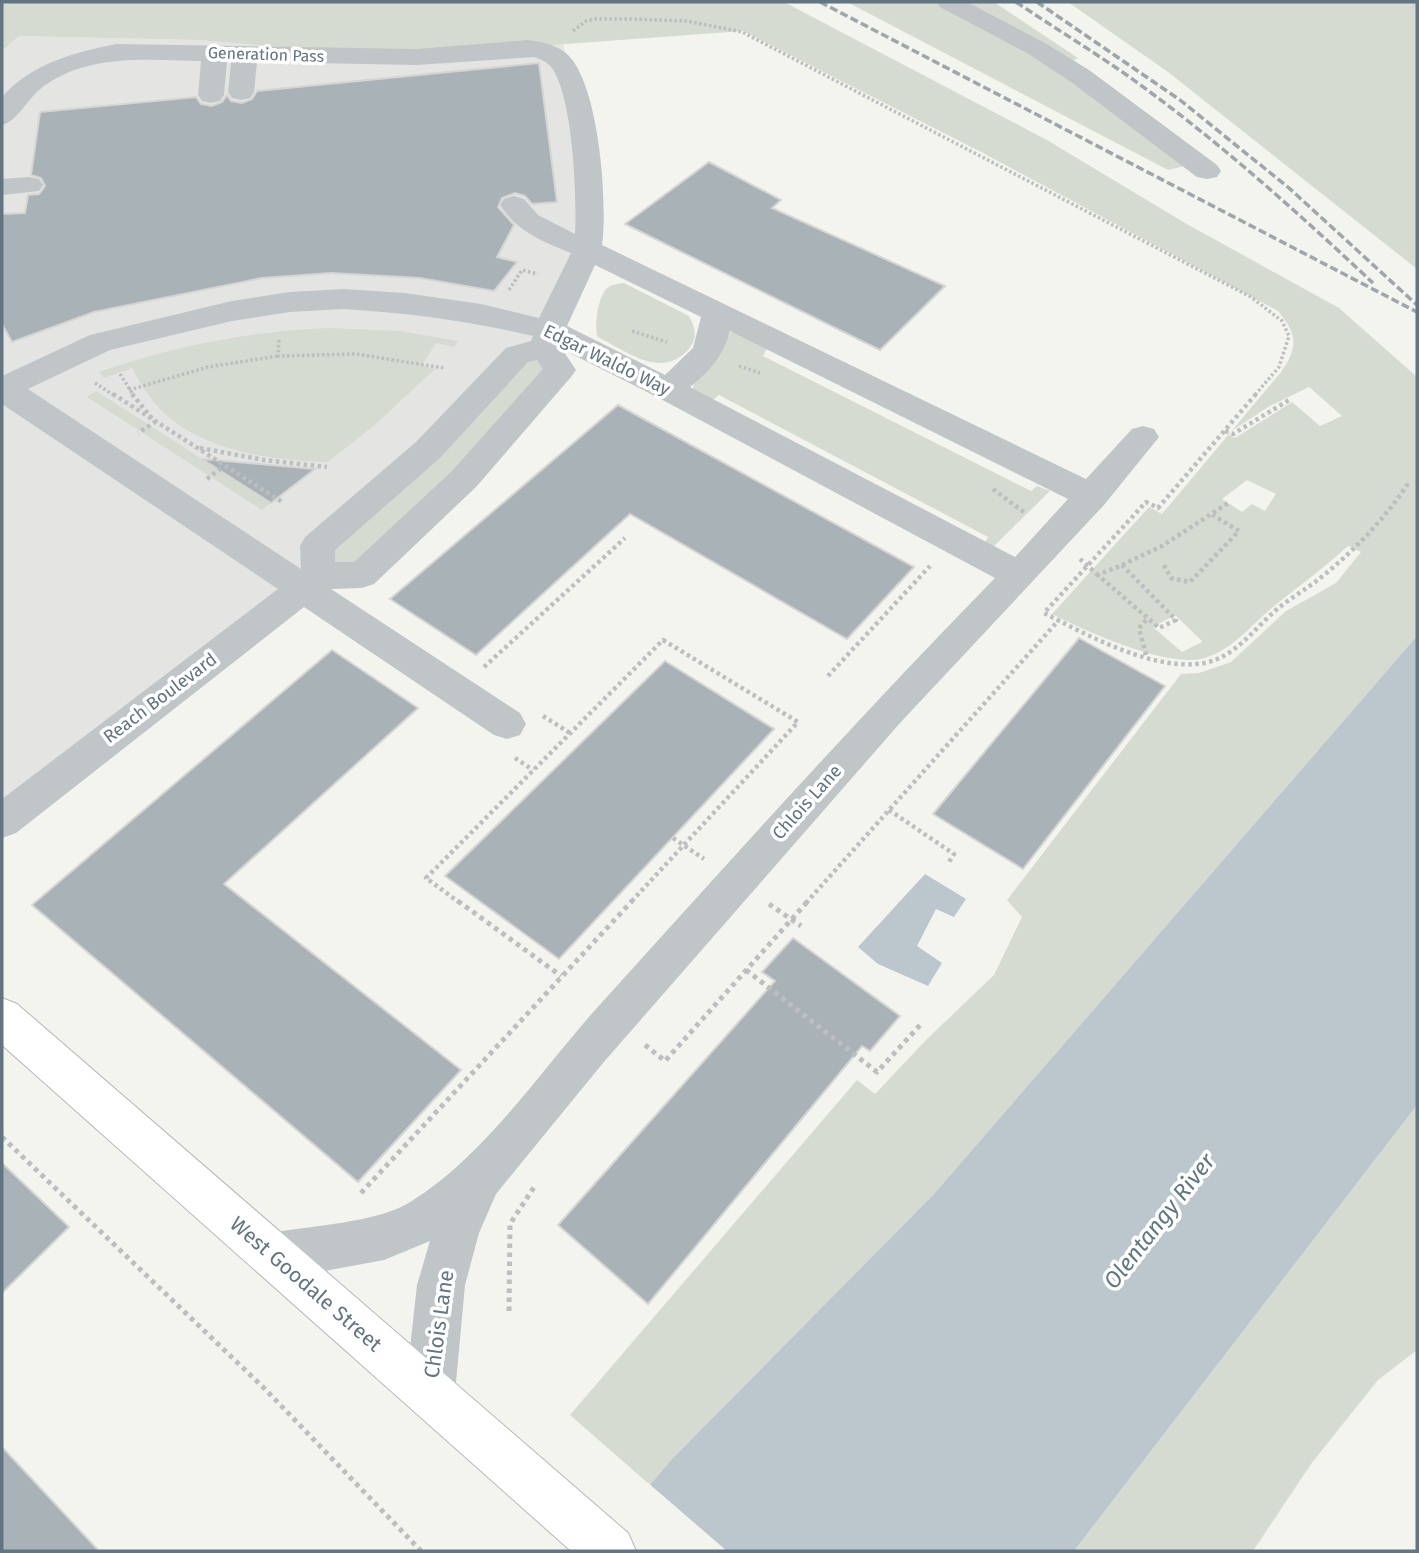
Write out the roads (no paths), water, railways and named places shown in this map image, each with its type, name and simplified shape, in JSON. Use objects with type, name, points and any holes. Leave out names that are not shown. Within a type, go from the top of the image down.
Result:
[{"type":"main road","name":"West Goodale Street","points":[[2,1018],[610,1551]]},
{"type":"lane","points":[[949,2],[1036,48],[1080,76],[1207,171]]},
{"type":"lane","name":"Generation Pass","points":[[2,117],[11,100],[21,90],[52,70],[72,62],[116,52],[417,57],[528,48],[552,54],[565,68],[578,110],[591,207],[587,249]]},
{"type":"lane","points":[[211,95],[215,52]]},
{"type":"lane","points":[[241,92],[245,53]]},
{"type":"lane","points":[[514,205],[520,217],[540,229],[587,249],[1092,496]]},
{"type":"lane","points":[[312,583],[317,546],[428,450],[517,355],[547,338],[587,249]]},
{"type":"lane","name":"Edgar Waldo Way","points":[[3,390],[101,342],[164,325],[290,302],[343,299],[405,303],[481,313],[668,389],[1019,575]]},
{"type":"lane","points":[[668,389],[700,362],[715,338],[716,312]]},
{"type":"lane","points":[[312,583],[362,575],[464,479],[560,370],[547,338]]},
{"type":"lane","points":[[3,390],[312,583],[506,724]]},
{"type":"lane","name":"Chlois Lane","points":[[276,1256],[384,1237],[421,1221],[481,1177],[588,1049],[887,712],[1019,575],[1143,437]]},
{"type":"lane","name":"Reach Boulevard","points":[[2,821],[312,583]]},
{"type":"lane","name":"Chlois Lane","points":[[430,1393],[441,1285],[456,1231],[481,1177]]},
{"type":"water","name":"Olentangy River","points":[[1417,636],[1417,1105],[1074,1551],[594,1551],[672,1459],[934,1194]]},
{"type":"water","points":[[925,874],[966,899],[954,917],[936,909],[917,946],[942,963],[928,986],[878,964],[858,947]]},
{"type":"railway","points":[[820,2],[1417,312]]},
{"type":"railway","points":[[1016,2],[1128,76],[1192,124],[1284,202],[1373,283]]},
{"type":"railway","points":[[1037,2],[1180,100],[1289,188],[1417,305]]}]
